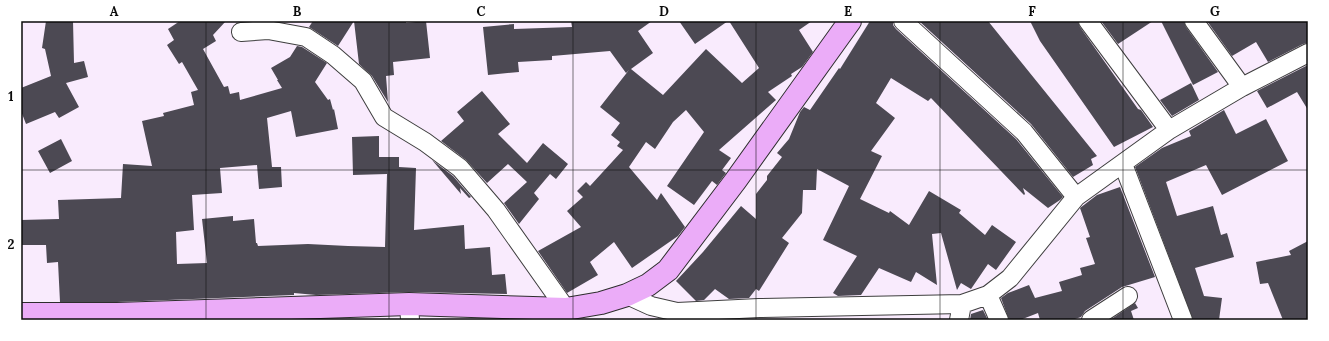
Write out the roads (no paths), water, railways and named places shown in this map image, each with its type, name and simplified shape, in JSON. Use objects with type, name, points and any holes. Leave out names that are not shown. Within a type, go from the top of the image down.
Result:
[{"type":"main road","points":[[21,314],[117,317],[566,309],[601,303],[627,295],[648,285],[668,270],[736,180],[850,21]]},
{"type":"street","points":[[903,21],[1024,132],[1076,197]]},
{"type":"street","points":[[1088,21],[1169,130]]},
{"type":"street","points":[[1194,21],[1242,87]]},
{"type":"street","points":[[241,32],[268,30],[306,37],[333,56],[363,81],[384,117],[425,142],[460,168],[496,210],[566,309]]},
{"type":"street","points":[[627,295],[651,306],[677,312],[759,308],[960,312],[988,295],[1010,278],[1076,197],[1169,130],[1242,87],[1308,53]]},
{"type":"street","points":[[1123,164],[1183,320]]},
{"type":"street","points":[[988,295],[999,320]]},
{"type":"street","points":[[1091,320],[1128,296]]}]
